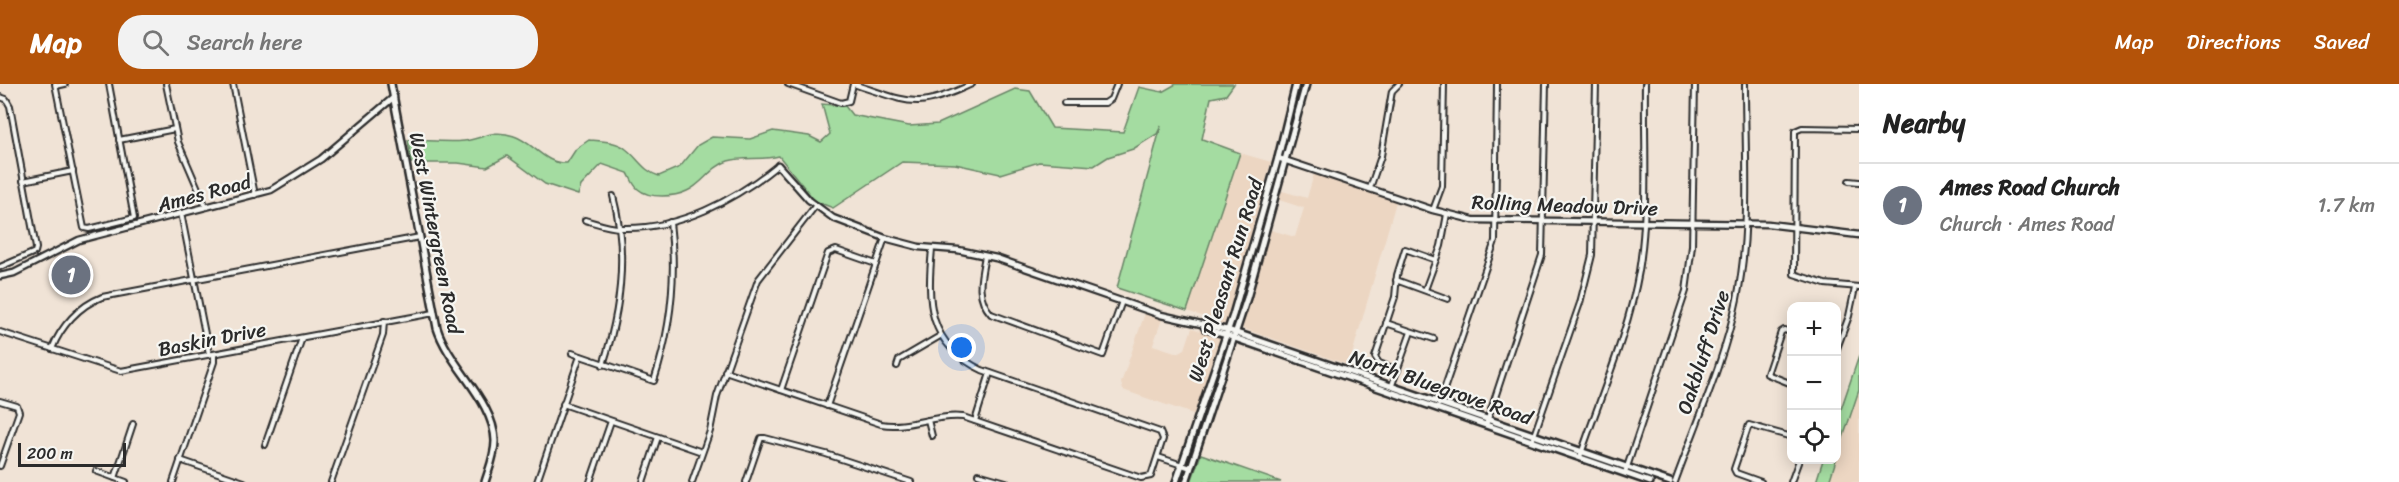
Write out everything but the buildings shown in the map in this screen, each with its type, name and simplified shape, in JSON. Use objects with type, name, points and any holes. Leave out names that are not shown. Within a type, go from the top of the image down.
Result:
[{"type":"main road","name":"West Wintergreen Road","points":[[391,84],[434,313],[444,346],[491,423],[495,448],[485,482]]},
{"type":"main road","name":"West Pleasant Run Road","points":[[1176,482],[1227,332],[1278,158],[1296,84]]},
{"type":"main road","name":"West Pleasant Run Road","points":[[1186,482],[1257,265],[1306,84]]},
{"type":"main road","points":[[1246,263],[1257,265]]},
{"type":"main road","name":"North Bluegrove Road","points":[[1227,332],[1626,470],[1670,482]]},
{"type":"main road","name":"North Bluegrove Road","points":[[1304,358],[1392,386],[1439,405]]},
{"type":"main road","points":[[1205,397],[1214,400]]},
{"type":"main road","name":"North Bluegrove Road","points":[[1626,470],[1650,482]]},
{"type":"street","points":[[65,84],[56,85],[84,228],[89,229],[134,218],[109,84]]},
{"type":"street","points":[[166,84],[175,129],[206,207]]},
{"type":"street","points":[[233,84],[255,195]]},
{"type":"street","points":[[788,84],[845,103],[849,101],[853,84],[919,103],[944,97],[972,84]]},
{"type":"street","points":[[1064,103],[1105,103],[1111,99],[1117,84]]},
{"type":"street","points":[[1370,188],[1381,156],[1392,91],[1399,84]]},
{"type":"street","points":[[1433,210],[1442,186],[1444,84]]},
{"type":"street","points":[[1439,405],[1490,257],[1496,232],[1497,84]]},
{"type":"street","points":[[1487,422],[1538,273],[1544,222],[1546,84]]},
{"type":"street","points":[[1533,438],[1583,293],[1592,255],[1596,84]]},
{"type":"street","points":[[1581,454],[1632,301],[1642,250],[1645,84]]},
{"type":"street","points":[[1626,470],[1684,302],[1692,224],[1695,84]]},
{"type":"street","name":"Oakbluff Drive","points":[[1675,482],[1735,310],[1743,258],[1745,84]]},
{"type":"street","points":[[0,97],[6,99],[10,106],[36,248],[35,252],[14,263],[0,267]]},
{"type":"street","name":"Ames Road","points":[[0,276],[14,273],[80,240],[272,190],[308,168],[394,97]]},
{"type":"street","points":[[1841,337],[1857,287],[1825,284],[1794,274],[1795,130],[1802,128],[1859,129]]},
{"type":"street","points":[[119,140],[175,129]]},
{"type":"street","name":"Rolling Meadow Drive","points":[[1278,158],[1433,210],[1473,220],[1744,224],[1794,226],[1859,235]]},
{"type":"street","points":[[585,220],[618,228],[670,222],[704,211],[750,186],[778,165],[816,205],[758,280],[725,371],[692,482]]},
{"type":"street","points":[[23,181],[73,171]]},
{"type":"street","points":[[1849,182],[1859,182]]},
{"type":"street","points":[[603,365],[620,302],[618,228],[613,195]]},
{"type":"street","name":"North Bluegrove Road","points":[[816,205],[833,218],[885,238],[932,249],[986,256],[1203,325],[1205,329],[1227,332]]},
{"type":"street","points":[[173,482],[214,362],[181,213]]},
{"type":"street","points":[[1425,290],[1436,260],[1446,214]]},
{"type":"street","points":[[572,353],[654,381],[669,320],[674,257],[670,222]]},
{"type":"street","points":[[52,349],[70,320],[97,299],[420,237]]},
{"type":"street","points":[[827,406],[885,238]]},
{"type":"street","points":[[725,371],[890,426],[950,416],[975,421],[1141,478],[1151,476],[1163,437],[1156,430],[990,374],[966,361],[940,336],[929,297],[932,249]]},
{"type":"street","points":[[1398,370],[1375,360],[1395,297],[1396,280],[1405,249],[1436,260]]},
{"type":"street","points":[[781,390],[828,253],[836,250],[876,264]]},
{"type":"street","points":[[986,256],[980,290],[984,305],[991,314],[1103,355],[1122,301]]},
{"type":"street","points":[[1396,280],[1448,300]]},
{"type":"street","name":"Baskin Drive","points":[[0,332],[121,371],[434,313]]},
{"type":"street","points":[[331,482],[383,335],[384,321]]},
{"type":"street","points":[[1386,323],[1434,339]]},
{"type":"street","points":[[1787,331],[1782,330],[1767,374],[1787,382]]},
{"type":"street","points":[[1392,386],[1411,332]]},
{"type":"street","points":[[897,366],[899,360],[940,336]]},
{"type":"street","points":[[265,445],[302,337]]},
{"type":"street","points":[[537,482],[580,356]]},
{"type":"street","points":[[975,421],[990,374]]},
{"type":"street","points":[[0,401],[17,406],[19,412],[0,466]]},
{"type":"street","points":[[563,404],[702,452]]},
{"type":"street","points":[[928,420],[932,436]]},
{"type":"street","points":[[590,482],[611,421]]},
{"type":"street","points":[[115,478],[133,424]]},
{"type":"street","points":[[1761,482],[1736,473],[1734,469],[1749,425],[1787,436]]},
{"type":"street","points":[[643,482],[658,437]]},
{"type":"street","points":[[753,482],[746,481],[761,438],[810,450],[911,482]]},
{"type":"street","points":[[1158,457],[1191,468]]},
{"type":"street","points":[[180,460],[244,482]]},
{"type":"street","points":[[1791,482],[1797,464]]},
{"type":"street","points":[[96,471],[126,482]]},
{"type":"street","points":[[219,482],[222,474]]},
{"type":"street","points":[[978,474],[1006,482]]},
{"type":"shaded area","points":[[1240,153],[1271,162],[1227,322],[1224,324],[1187,311]]},
{"type":"shaded area","points":[[1314,174],[1396,202],[1349,365],[1242,328],[1271,230],[1295,237],[1304,208],[1279,200],[1282,191],[1307,198]]},
{"type":"shaded area","points":[[1145,313],[1162,319],[1153,345],[1178,353],[1185,349],[1192,328],[1221,338],[1196,415],[1123,390],[1121,383]]},
{"type":"shaded area","points":[[1859,375],[1859,482],[1822,482],[1829,464],[1841,464],[1841,429]]},
{"type":"green space","points":[[1176,84],[1234,84],[1226,95],[1211,98],[1202,139],[1240,153],[1187,311],[1117,288],[1161,126],[1157,134],[1133,149],[1108,157],[1094,166],[1039,162],[1000,174],[955,164],[902,162],[833,208],[815,201],[779,156],[728,161],[716,167],[693,188],[676,195],[662,196],[643,192],[635,186],[628,173],[602,164],[581,186],[578,195],[545,184],[507,156],[487,167],[458,163],[411,163],[408,140],[457,142],[499,133],[506,134],[521,139],[546,157],[559,163],[567,163],[576,149],[589,140],[608,142],[626,149],[645,168],[659,176],[680,167],[698,145],[712,137],[750,139],[773,131],[809,136],[821,142],[830,134],[822,104],[845,106],[852,115],[909,126],[938,124],[1015,89],[1030,91],[1052,128],[1123,132],[1139,87],[1162,92]]},
{"type":"green space","points":[[1859,356],[1859,390],[1841,444],[1841,409]]},
{"type":"green space","points":[[1201,454],[1281,482],[1191,482]]},
{"type":"green space","points":[[1822,464],[1835,464],[1829,482],[1816,482]]},
{"type":"place","name":"Ames Road Church","points":[[71,275]]}]
